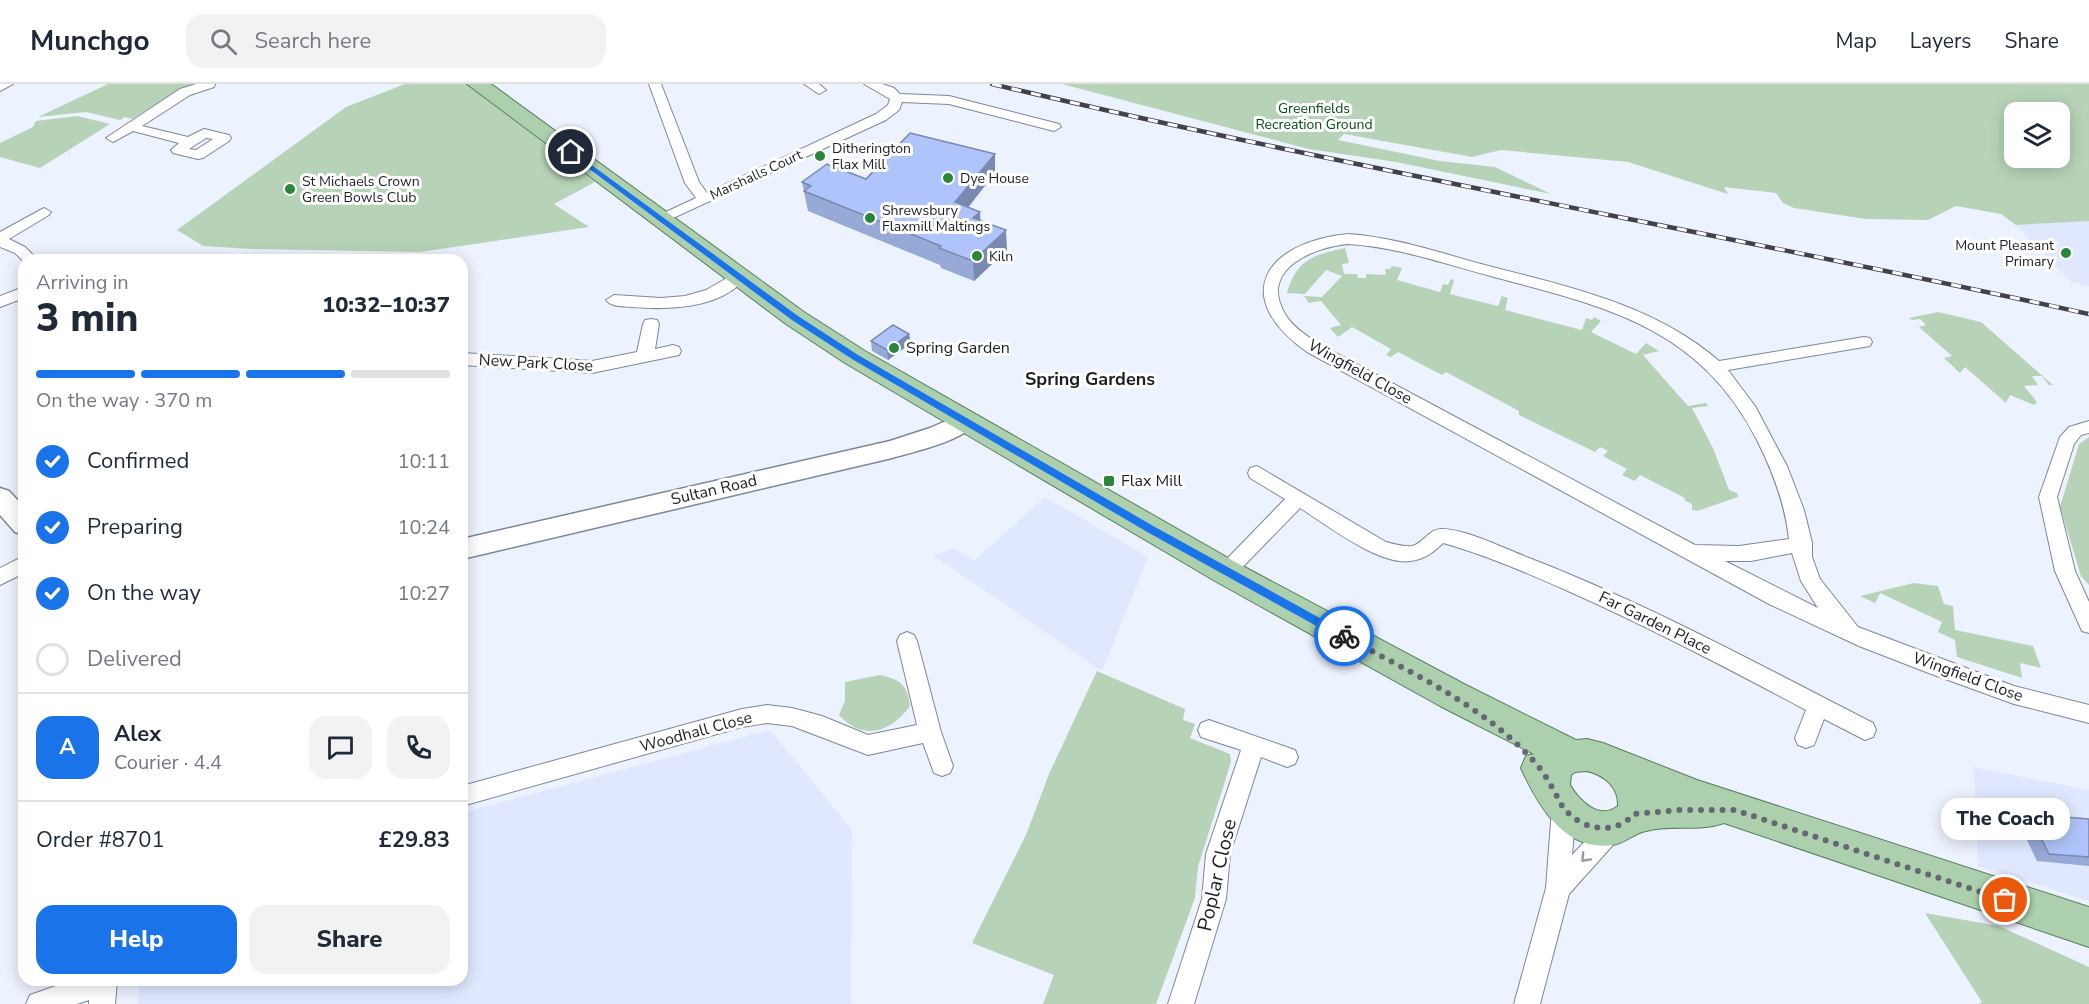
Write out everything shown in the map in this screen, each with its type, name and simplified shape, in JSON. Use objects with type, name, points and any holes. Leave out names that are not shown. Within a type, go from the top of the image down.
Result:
[{"type":"main road","points":[[477,84],[795,318],[964,422],[1226,572],[1452,695],[1507,735],[1563,783],[1578,821],[1595,828],[1680,810],[1735,810]]},
{"type":"main road","points":[[1563,783],[1587,755],[1603,759],[1618,767],[1735,810],[2089,927]]},
{"type":"main road","points":[[1618,767],[1630,782],[1637,799],[1623,821]]},
{"type":"street","points":[[0,87],[7,84]]},
{"type":"street","points":[[113,138],[185,92],[209,84]]},
{"type":"street","points":[[655,84],[692,183],[704,199]]},
{"type":"street","points":[[870,84],[889,91],[897,98],[949,100],[1047,125],[1035,137]]},
{"type":"street","name":"Marshalls Court","points":[[660,220],[868,124],[894,107],[897,98]]},
{"type":"street","points":[[131,127],[190,142]]},
{"type":"street","points":[[24,254],[0,239],[44,212]]},
{"type":"street","name":"Wingfield Close","points":[[1850,631],[1824,601],[1806,573],[1802,543],[1792,502],[1756,423],[1737,393],[1715,368],[1684,342],[1659,327],[1605,304],[1435,256],[1378,243],[1348,239],[1322,242],[1286,261],[1275,273],[1269,288],[1272,305],[1281,321],[1313,348],[1776,598],[1866,640],[2014,695],[2089,714]]},
{"type":"street","points":[[614,300],[654,302],[694,299],[713,293],[739,276]]},
{"type":"street","points":[[0,302],[18,294]]},
{"type":"street","points":[[645,357],[651,324]]},
{"type":"street","points":[[1715,368],[1864,342]]},
{"type":"street","name":"New Park Close","points":[[468,359],[592,368],[673,351]]},
{"type":"street","name":"Sultan Road","points":[[468,548],[892,449],[939,435],[964,422]]},
{"type":"street","points":[[2089,427],[2075,431],[2066,442],[2048,496],[2065,571],[2089,625]]},
{"type":"street","points":[[1226,572],[1297,499],[1257,473]]},
{"type":"street","points":[[0,498],[18,518]]},
{"type":"street","name":"Far Garden Place","points":[[1297,499],[1366,542],[1392,553],[1417,553],[1438,537],[1451,537],[1602,596],[1650,618],[1865,730]]},
{"type":"street","name":"Wingfield Close","points":[[1686,549],[1725,556],[1759,553],[1802,543]]},
{"type":"street","points":[[0,577],[18,567]]},
{"type":"street","points":[[906,641],[930,732],[942,766]]},
{"type":"street","points":[[1806,738],[1818,706]]},
{"type":"street","name":"Woodhall Close","points":[[468,794],[742,718],[767,714],[814,723],[855,742],[868,745],[930,732]]},
{"type":"street","points":[[1209,730],[1287,757]]},
{"type":"street","name":"Poplar Close","points":[[1181,1004],[1214,899],[1218,854],[1254,745]]},
{"type":"street","points":[[1527,1004],[1558,888],[1563,783]]},
{"type":"street","points":[[1558,888],[1623,821]]},
{"type":"street","points":[[39,1004],[103,988]]},
{"type":"shaded area","name":"Mount Pleasant Primary","points":[[2089,221],[2089,286],[2071,282],[2016,225]]},
{"type":"shaded area","points":[[1045,497],[1148,557],[1102,671],[934,556],[953,548],[974,561]]},
{"type":"shaded area","points":[[770,730],[852,830],[851,1004],[138,1004],[139,986],[468,986],[468,811]]},
{"type":"shaded area","points":[[1974,767],[2089,790],[2089,901],[1978,866]]},
{"type":"green space","points":[[108,84],[195,84],[180,89],[132,119],[125,117],[120,120],[86,112],[38,117]]},
{"type":"green space","points":[[405,84],[466,84],[595,182],[554,204],[589,227],[420,252],[203,246],[177,230],[346,107]]},
{"type":"green space","name":"Greenfields Recreation Ground","points":[[1062,84],[2089,84],[2089,221],[2016,225],[2001,214],[1956,206],[1928,220],[1866,219],[1794,208],[1783,203],[1776,193],[1724,187],[1728,194],[1628,162],[1501,150],[1472,157],[1344,134],[1338,140],[1440,161],[1495,167],[1551,194],[1396,162],[1309,149]]},
{"type":"green space","points":[[77,116],[110,124],[40,168],[0,157],[0,143],[33,127],[36,121]]},
{"type":"green space","points":[[1345,248],[1349,263],[1342,264],[1344,274],[1357,274],[1358,278],[1366,278],[1366,274],[1386,275],[1385,269],[1390,269],[1392,266],[1402,268],[1397,280],[1440,292],[1443,284],[1448,285],[1451,279],[1454,280],[1450,294],[1498,306],[1502,296],[1508,298],[1505,310],[1582,330],[1586,318],[1592,320],[1594,317],[1601,321],[1591,332],[1636,354],[1646,343],[1659,351],[1643,355],[1688,406],[1706,403],[1708,406],[1692,408],[1713,448],[1729,490],[1737,493],[1738,497],[1697,511],[1692,510],[1692,504],[1684,500],[1685,498],[1640,475],[1635,481],[1622,475],[1627,469],[1603,456],[1608,451],[1600,447],[1595,452],[1519,415],[1519,411],[1446,372],[1442,375],[1398,352],[1391,357],[1386,355],[1391,349],[1352,327],[1338,337],[1330,328],[1341,325],[1321,301],[1309,303],[1304,296],[1322,297],[1342,276],[1326,270],[1305,294],[1287,293],[1296,273],[1308,260]]},
{"type":"green space","points":[[1938,312],[1981,322],[2053,385],[2049,385],[2042,376],[2032,376],[2038,385],[2024,386],[2037,402],[2034,405],[2010,395],[2006,403],[1965,367],[1960,373],[1944,358],[1952,356],[1919,327],[1926,325],[1920,319],[1909,318]]},
{"type":"green space","points":[[2089,437],[2089,585],[2081,576],[2060,507],[2079,444]]},
{"type":"green space","points":[[1914,583],[1938,586],[1944,604],[1953,606],[1955,630],[2033,646],[2041,668],[2020,663],[2022,678],[1957,657],[1955,640],[1938,632],[1942,622],[1880,593],[1875,603],[1860,596]]},
{"type":"green space","points":[[1097,671],[1185,709],[1183,720],[1195,724],[1190,738],[1230,754],[1231,762],[1198,867],[1195,898],[1156,1004],[1043,1004],[1054,975],[972,943],[1026,835],[1049,774]]},
{"type":"green space","points":[[880,675],[902,684],[910,706],[903,715],[886,727],[867,731],[858,729],[839,715],[845,701],[845,682]]},
{"type":"green space","points":[[1925,913],[1999,926],[2089,967],[2089,1004],[1979,1004],[1982,1002]]},
{"type":"building","points":[[910,133],[995,154],[955,202],[980,212],[973,218],[1006,230],[973,261],[804,191],[811,186],[802,182],[827,164],[866,179]]},
{"type":"building","points":[[893,325],[909,334],[887,350],[871,341]]},
{"type":"building","points":[[2035,809],[2061,811],[2064,817],[2089,819],[2089,857],[2049,854],[2034,824],[2043,825]]},
{"type":"railway","points":[[992,84],[1266,145],[2089,314]]},
{"type":"way so far","points":[[1344,636],[1452,695],[1507,735],[1528,755],[1551,785],[1555,797],[1564,809],[1578,821],[1595,828],[1613,828],[1626,824],[1634,814],[1680,810],[1735,810],[2005,900]]},
{"type":"place","name":"Ditherington Flax Mill","points":[[820,156]]},
{"type":"place","name":"Dye House","points":[[948,178]]},
{"type":"place","name":"St Michaels Crown Green Bowls Club","points":[[290,189]]},
{"type":"place","name":"Shrewsbury Flaxmill Maltings","points":[[870,218]]},
{"type":"place","name":"Mount Pleasant Primary","points":[[2066,253]]},
{"type":"place","name":"Kiln","points":[[977,256]]},
{"type":"place","name":"Spring Garden","points":[[894,348]]},
{"type":"place","name":"Flax Mill","points":[[1109,481]]},
{"type":"place","name":"The Coach","points":[[2005,900]]},
{"type":"district","name":"Spring Gardens","points":[[1090,379]]},
{"type":"route","points":[[571,152],[795,318],[855,357],[1152,530],[1344,636]]}]
